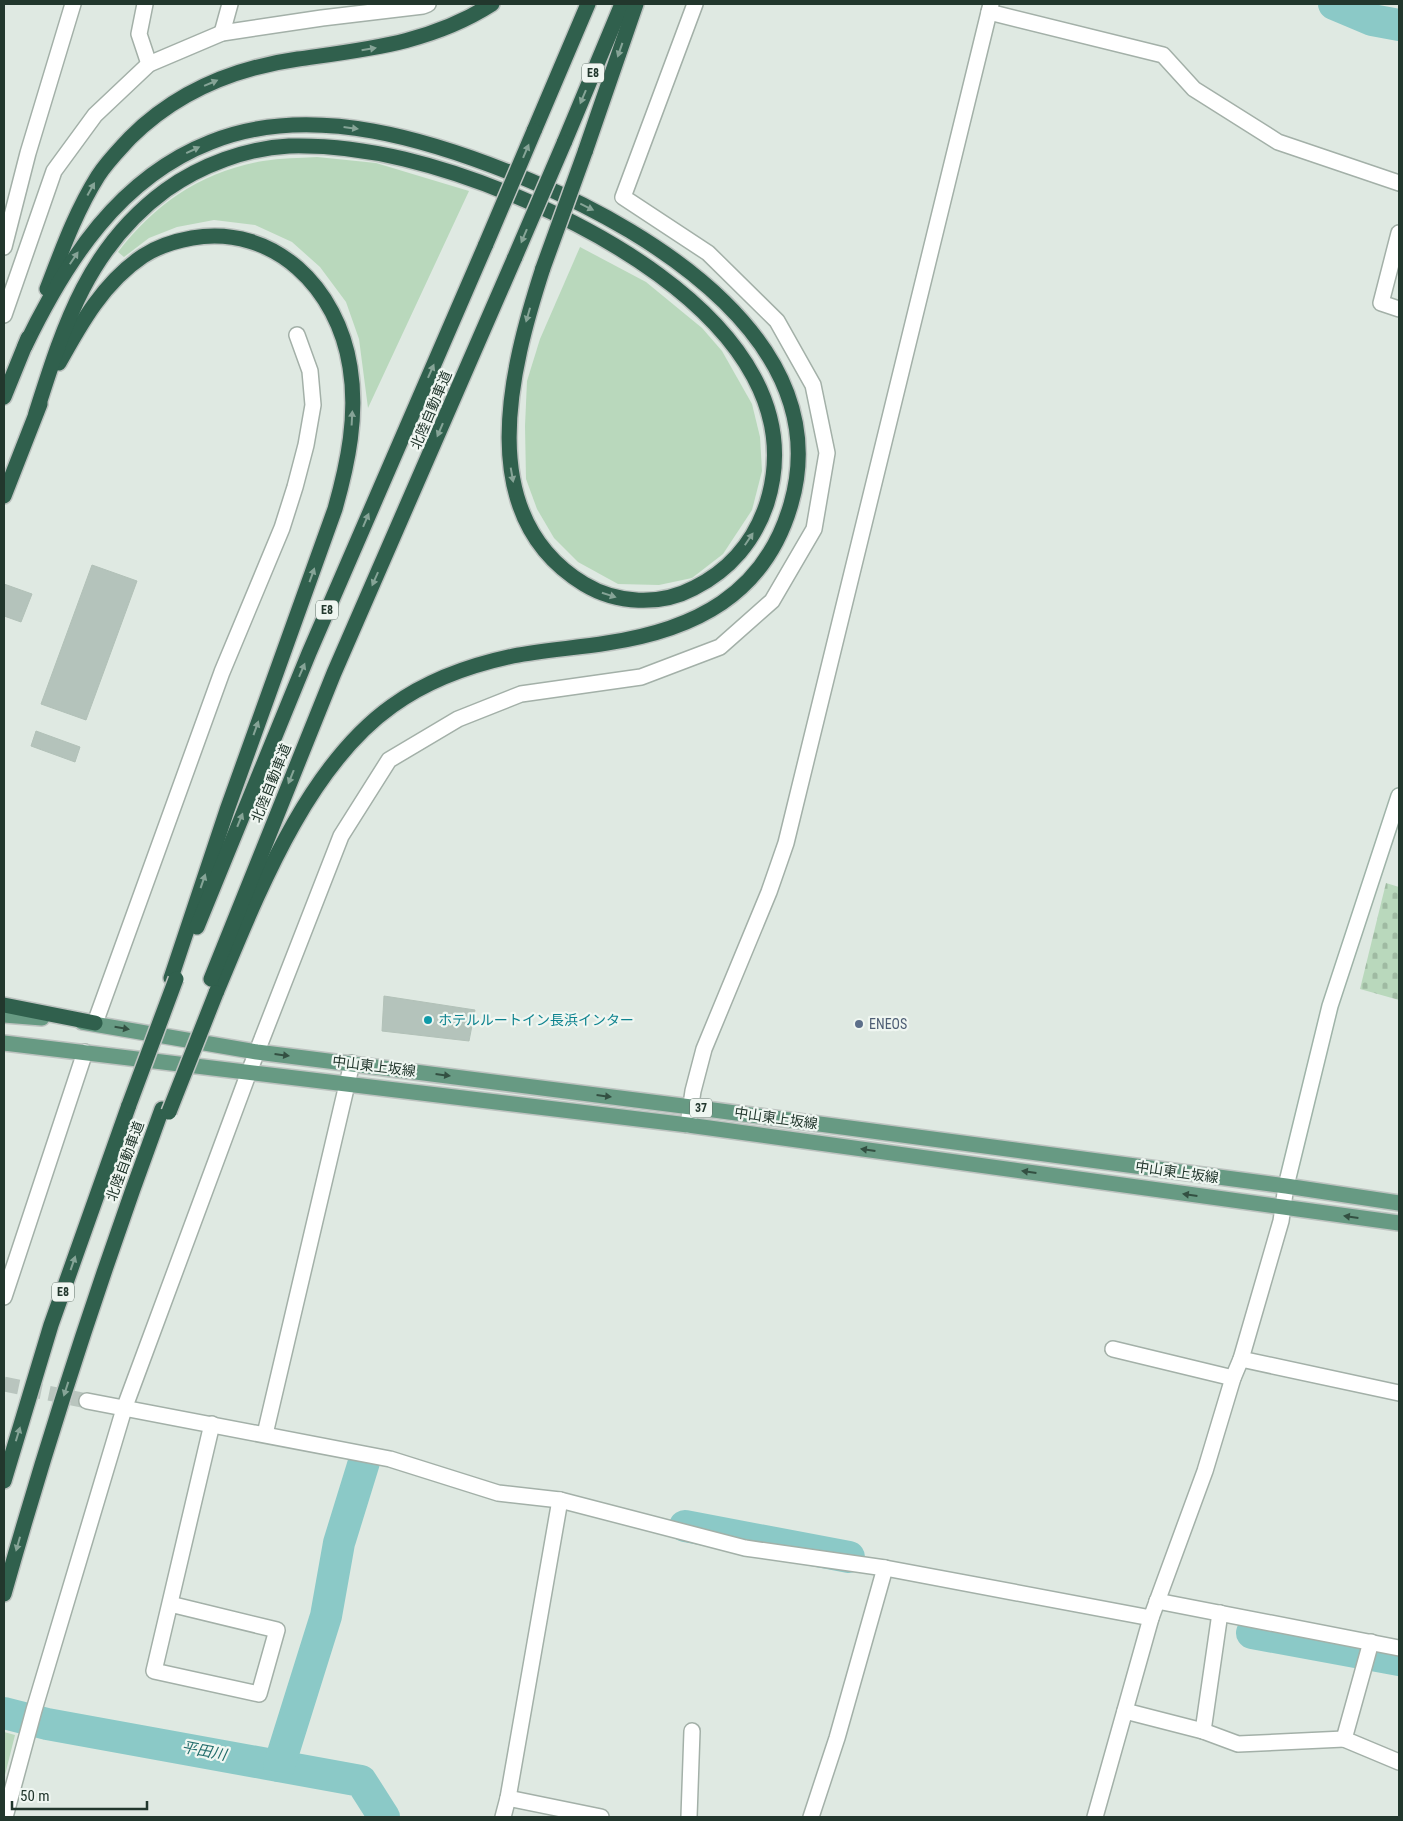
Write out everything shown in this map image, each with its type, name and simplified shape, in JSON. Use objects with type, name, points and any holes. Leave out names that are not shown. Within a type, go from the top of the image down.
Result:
[{"type":"highway","points":[[4,397],[72,226],[99,174],[139,129],[162,110],[210,83],[237,73],[289,60],[403,42],[460,22],[492,4]]},
{"type":"highway","name":"北陸自動車道","points":[[4,1481],[54,1316],[174,978],[309,653],[588,4]]},
{"type":"highway","name":"北陸自動車道","points":[[212,991],[334,673],[515,257],[622,4]]},
{"type":"highway","points":[[4,496],[36,413],[69,315],[93,270],[126,226],[166,190],[187,177],[237,156],[286,146],[342,148],[395,157],[435,168],[467,178],[544,209],[582,227],[641,263],[687,297],[715,322],[749,367],[761,393],[770,419],[774,443],[774,469],[764,513],[754,532],[740,552],[711,579],[673,597],[654,600],[614,597],[592,589],[572,576],[552,559],[536,539],[524,517],[516,494],[511,470],[509,441],[510,409],[513,379],[520,345],[543,268],[585,152],[636,4]]},
{"type":"highway","points":[[4,1594],[47,1448],[81,1343],[102,1291],[165,1110],[212,991],[268,874],[308,800],[329,770],[368,724],[416,690],[445,676],[478,665],[516,656],[609,643],[680,626],[708,612],[733,595],[752,577],[777,539],[791,506],[798,459],[793,412],[775,370],[762,347],[726,302],[679,263],[622,225],[551,190],[474,158],[400,136],[333,126],[300,125],[269,127],[238,133],[210,142],[184,154],[157,170],[132,189],[93,231],[56,286],[24,346]]},
{"type":"highway","points":[[36,413],[75,334],[92,306],[109,286],[124,270],[144,256],[164,246],[185,239],[206,236],[228,236],[248,240],[283,257],[300,269],[327,302],[338,323],[345,344],[350,367],[353,419],[339,494],[325,540],[227,810],[174,978]]},
{"type":"highway","points":[[4,1005],[95,1023]]},
{"type":"main road","name":"中山東上坂線","points":[[4,1015],[95,1023],[257,1052],[691,1107],[1286,1186],[1399,1203]]},
{"type":"main road","name":"中山東上坂線","points":[[4,1043],[688,1125],[1399,1223]]},
{"type":"street","points":[[4,247],[28,153],[73,4]]},
{"type":"street","points":[[145,4],[139,34],[149,64]]},
{"type":"street","points":[[222,33],[230,4]]},
{"type":"street","points":[[4,315],[54,171],[95,115],[149,64],[222,33],[324,11],[423,6],[428,4]]},
{"type":"street","points":[[5,1817],[34,1710],[124,1409],[249,1072],[341,836],[389,760],[458,719],[521,694],[641,677],[720,647],[772,601],[814,529],[826,453],[813,385],[809,377],[776,321],[708,253],[623,197],[695,4]]},
{"type":"street","points":[[688,1125],[693,1091],[704,1049],[786,843],[990,8],[1163,55],[1194,89],[1278,142],[1399,183]]},
{"type":"street","points":[[1399,233],[1381,303],[1399,309]]},
{"type":"street","points":[[95,1023],[222,672],[282,528],[295,487],[306,445],[313,405],[310,371],[296,335]]},
{"type":"street","points":[[1095,1817],[1151,1618],[1205,1471],[1233,1378],[1241,1359],[1283,1208],[1286,1186],[1330,1006],[1399,796]]},
{"type":"street","points":[[4,1297],[85,1052]]},
{"type":"street","points":[[265,1434],[352,1063]]},
{"type":"street","points":[[1113,1349],[1233,1378]]},
{"type":"street","points":[[1241,1359],[1399,1393]]},
{"type":"street","points":[[87,1401],[390,1459],[498,1494],[560,1500],[745,1548],[885,1568],[1151,1618]]},
{"type":"street","points":[[170,1604],[277,1630],[259,1694],[154,1671],[212,1424]]},
{"type":"street","points":[[503,1817],[508,1798],[560,1500]]},
{"type":"street","points":[[811,1817],[837,1738],[885,1568]]},
{"type":"street","points":[[1157,1600],[1399,1648]]},
{"type":"street","points":[[1203,1731],[1220,1613]]},
{"type":"street","points":[[1344,1739],[1371,1642]]},
{"type":"street","points":[[1125,1712],[1203,1731],[1238,1744],[1344,1739],[1399,1762]]},
{"type":"street","points":[[689,1817],[692,1731]]},
{"type":"street","points":[[508,1798],[601,1817]]},
{"type":"green space","points":[[317,157],[376,163],[469,191],[368,408],[359,339],[346,302],[320,267],[292,242],[255,225],[214,220],[177,227],[149,238],[124,257],[118,252],[133,234],[164,205],[200,182],[241,166],[263,161]]},
{"type":"green space","points":[[580,247],[646,282],[702,328],[722,351],[752,404],[760,437],[762,471],[752,510],[723,554],[692,578],[659,585],[618,584],[578,562],[554,538],[537,509],[526,479],[525,426],[527,381],[540,339]]},
{"type":"green space","points":[[1386,883],[1399,887],[1399,1000],[1360,989]]},
{"type":"green space","points":[[4,1732],[15,1735],[4,1779]]},
{"type":"building","points":[[92,565],[137,581],[86,720],[41,704]]},
{"type":"building","points":[[4,584],[32,594],[21,622],[4,616]]},
{"type":"building","points":[[36,731],[80,747],[75,762],[31,746]]},
{"type":"building","name":"ホテルルートイン長浜インター","points":[[384,996],[475,1010],[469,1041],[382,1031]]},
{"type":"waterway","points":[[1334,4],[1372,20],[1399,25]]},
{"type":"waterway","points":[[279,1766],[326,1616],[339,1543],[364,1462]]},
{"type":"waterway","points":[[685,1526],[849,1557]]},
{"type":"waterway","points":[[1252,1633],[1399,1660]]},
{"type":"waterway","name":"平田川","points":[[4,1713],[47,1724],[361,1781],[384,1817]]},
{"type":"tunnel","points":[[4,1384],[87,1401]]},
{"type":"place","name":"ホテルルートイン長浜インター","points":[[428,1020]]},
{"type":"place","name":"ENEOS","points":[[859,1024]]}]
